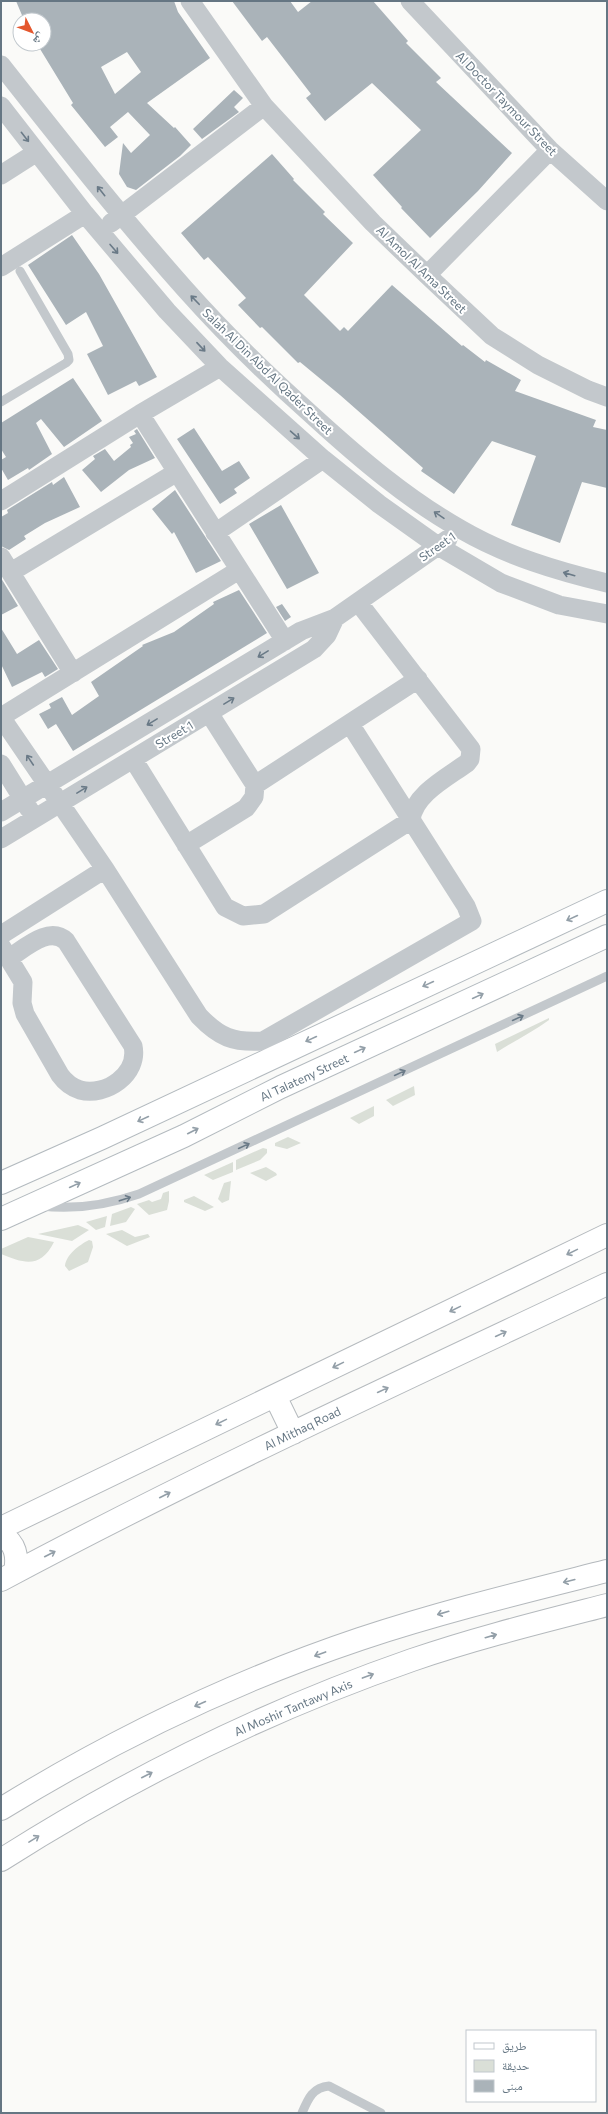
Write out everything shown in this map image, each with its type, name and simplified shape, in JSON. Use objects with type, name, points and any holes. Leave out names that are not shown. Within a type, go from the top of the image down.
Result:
[{"type":"main road","points":[[1,1183],[102,1138],[607,901]]},
{"type":"main road","name":"Al Talateny Street","points":[[1,1219],[184,1136],[281,1087],[607,936]]},
{"type":"main road","points":[[1,1528],[607,1235]]},
{"type":"main road","name":"Al Mithaq Road","points":[[8,1576],[171,1492],[293,1432],[607,1284]]},
{"type":"main road","points":[[275,1396],[293,1432]]},
{"type":"main road","points":[[1,1534],[14,1546],[16,1554],[8,1576]]},
{"type":"main road","points":[[1,1809],[127,1739],[233,1688],[299,1661],[358,1640],[434,1616],[607,1571]]},
{"type":"main road","name":"Al Moshir Tantawy Axis","points":[[1,1860],[87,1808],[139,1779],[239,1730],[301,1703],[412,1660],[469,1642],[607,1605]]},
{"type":"street","name":"Al Amol Al Ama Street","points":[[190,1],[264,106],[368,217],[427,275],[492,336],[538,365],[588,390],[607,397]]},
{"type":"street","name":"Al Doctor Taymour Street","points":[[410,1],[550,150],[607,201]]},
{"type":"street","name":"Salah Al Din Abd Al Qader Street","points":[[1,65],[120,215],[186,291],[293,398],[338,440],[393,484],[461,530],[506,552],[566,573],[607,584]]},
{"type":"street","points":[[1,106],[99,232],[167,311],[220,367],[323,459],[379,504],[438,546],[501,583],[559,605],[607,614]]},
{"type":"street","points":[[99,232],[264,106]]},
{"type":"street","points":[[427,275],[550,150]]},
{"type":"street","points":[[1,175],[37,152]]},
{"type":"street","points":[[1,267],[85,214]]},
{"type":"street","points":[[1,501],[140,414],[220,367]]},
{"type":"street","points":[[140,414],[285,640]]},
{"type":"street","points":[[216,533],[323,459]]},
{"type":"street","points":[[73,673],[6,564],[177,472]]},
{"type":"street","name":"Street 1","points":[[1,812],[48,785],[285,640],[306,629],[335,618],[461,530]]},
{"type":"street","points":[[239,570],[1,717],[105,869],[199,1016],[217,1032],[227,1038],[245,1042],[263,1041],[472,921],[466,906],[350,724]]},
{"type":"street","points":[[358,602],[469,745],[471,754],[467,763],[425,794],[412,811],[411,820]]},
{"type":"street","name":"Street 1","points":[[1,839],[314,649],[327,635],[335,618]]},
{"type":"street","points":[[255,785],[418,679]]},
{"type":"street","points":[[186,844],[246,808],[254,797],[255,785],[209,712]]},
{"type":"street","points":[[133,759],[225,907],[243,916],[264,914],[411,820]]},
{"type":"street","points":[[1,764],[35,819]]},
{"type":"street","points":[[1,935],[105,869]]},
{"type":"street","points":[[49,935],[58,935],[66,941],[133,1046],[134,1059],[132,1066],[125,1076],[110,1086],[95,1091],[79,1089],[65,1081],[60,1075],[25,1014],[22,1003],[23,982],[5,952],[49,935]]},
{"type":"lane","points":[[1,402],[66,364],[69,360],[68,354],[20,271]]},
{"type":"lane","points":[[31,1205],[49,1207],[86,1207],[121,1200],[139,1194],[607,976]]},
{"type":"lane","points":[[302,2113],[308,2098],[314,2091],[321,2086],[330,2086],[381,2113]]},
{"type":"green space","points":[[549,1018],[549,1020],[543,1024],[497,1052],[495,1044]]},
{"type":"green space","points":[[414,1086],[415,1095],[393,1106],[386,1100]]},
{"type":"green space","points":[[374,1106],[374,1116],[359,1124],[350,1118]]},
{"type":"green space","points":[[288,1137],[301,1143],[287,1149],[275,1146],[275,1143]]},
{"type":"green space","points":[[263,1148],[267,1149],[267,1153],[260,1160],[236,1170],[236,1160]]},
{"type":"green space","points":[[233,1162],[233,1172],[213,1180],[204,1175]]},
{"type":"green space","points":[[266,1167],[277,1175],[266,1181],[250,1173]]},
{"type":"green space","points":[[231,1181],[229,1200],[222,1203],[218,1199],[224,1183]]},
{"type":"green space","points":[[169,1191],[167,1210],[149,1215],[137,1204],[149,1200],[152,1202],[161,1199],[163,1193]]},
{"type":"green space","points":[[194,1196],[214,1207],[205,1211],[184,1202],[184,1200]]},
{"type":"green space","points":[[131,1207],[135,1209],[126,1222],[110,1226],[112,1214]]},
{"type":"green space","points":[[107,1216],[105,1227],[96,1230],[86,1222]]},
{"type":"green space","points":[[78,1225],[89,1230],[72,1241],[38,1234]]},
{"type":"green space","points":[[122,1230],[135,1237],[148,1234],[150,1237],[127,1246],[106,1234]]},
{"type":"green space","points":[[28,1237],[54,1242],[44,1256],[32,1262],[18,1260],[1,1254],[1,1249]]},
{"type":"green space","points":[[89,1240],[92,1241],[93,1247],[88,1262],[69,1271],[65,1266],[70,1254]]},
{"type":"building","points":[[16,1],[174,1],[178,12],[210,58],[147,103],[174,128],[175,127],[191,145],[180,156],[136,190],[127,187],[119,174],[123,143],[131,153],[150,135],[128,112],[110,127],[118,137],[105,147],[71,105],[73,103],[42,52],[52,52],[52,12],[21,12]],"holes":[[[127,52],[141,72],[115,94],[101,67]]]},
{"type":"building","points":[[232,1],[290,1],[298,12],[312,1],[373,1],[408,41],[406,43],[441,78],[436,82],[512,153],[478,191],[430,238],[401,208],[402,207],[373,175],[421,130],[372,83],[325,121],[306,98],[311,94],[267,37],[262,41]]},
{"type":"building","points":[[234,90],[243,98],[234,107],[239,112],[202,139],[193,129]]},
{"type":"building","points":[[272,154],[294,179],[293,180],[325,212],[323,214],[353,243],[304,295],[340,331],[344,327],[348,331],[392,285],[462,346],[463,345],[485,362],[486,360],[521,380],[515,391],[596,420],[593,427],[607,430],[607,488],[582,482],[560,543],[511,525],[536,456],[492,441],[454,494],[421,471],[423,468],[340,395],[300,362],[298,363],[262,327],[260,328],[238,305],[246,298],[208,257],[204,260],[181,233]]},
{"type":"building","points":[[72,235],[99,274],[157,377],[139,386],[136,381],[108,395],[87,354],[103,346],[86,312],[66,325],[28,265]]},
{"type":"building","points":[[73,378],[102,421],[64,447],[41,419],[36,423],[52,454],[29,470],[28,468],[8,480],[1,468],[1,460],[6,457],[1,449],[1,423]]},
{"type":"building","points":[[194,428],[222,471],[239,461],[250,478],[234,489],[237,493],[220,504],[177,439]]},
{"type":"building","points":[[137,429],[155,458],[129,470],[101,492],[82,470],[95,459],[93,456],[105,449],[114,461],[131,447],[130,445],[133,443],[129,437],[136,434],[134,431]]},
{"type":"building","points":[[64,477],[80,507],[45,523],[24,536],[26,539],[9,550],[1,546],[1,517],[8,513],[7,510],[52,482],[53,485]]},
{"type":"building","points":[[175,490],[221,561],[196,573],[174,532],[172,534],[152,509]]},
{"type":"building","points":[[281,505],[319,573],[287,589],[249,524]]},
{"type":"building","points":[[1,578],[18,606],[1,615]]},
{"type":"building","points":[[239,590],[267,633],[73,751],[56,724],[48,729],[39,714],[51,708],[49,704],[62,697],[72,715],[99,696],[91,682],[143,646],[142,645],[174,632],[214,604],[213,602]]},
{"type":"building","points":[[282,604],[291,617],[285,621],[276,607]]},
{"type":"building","points":[[1,628],[17,654],[39,640],[58,669],[45,677],[42,672],[12,687],[1,664]]}]
